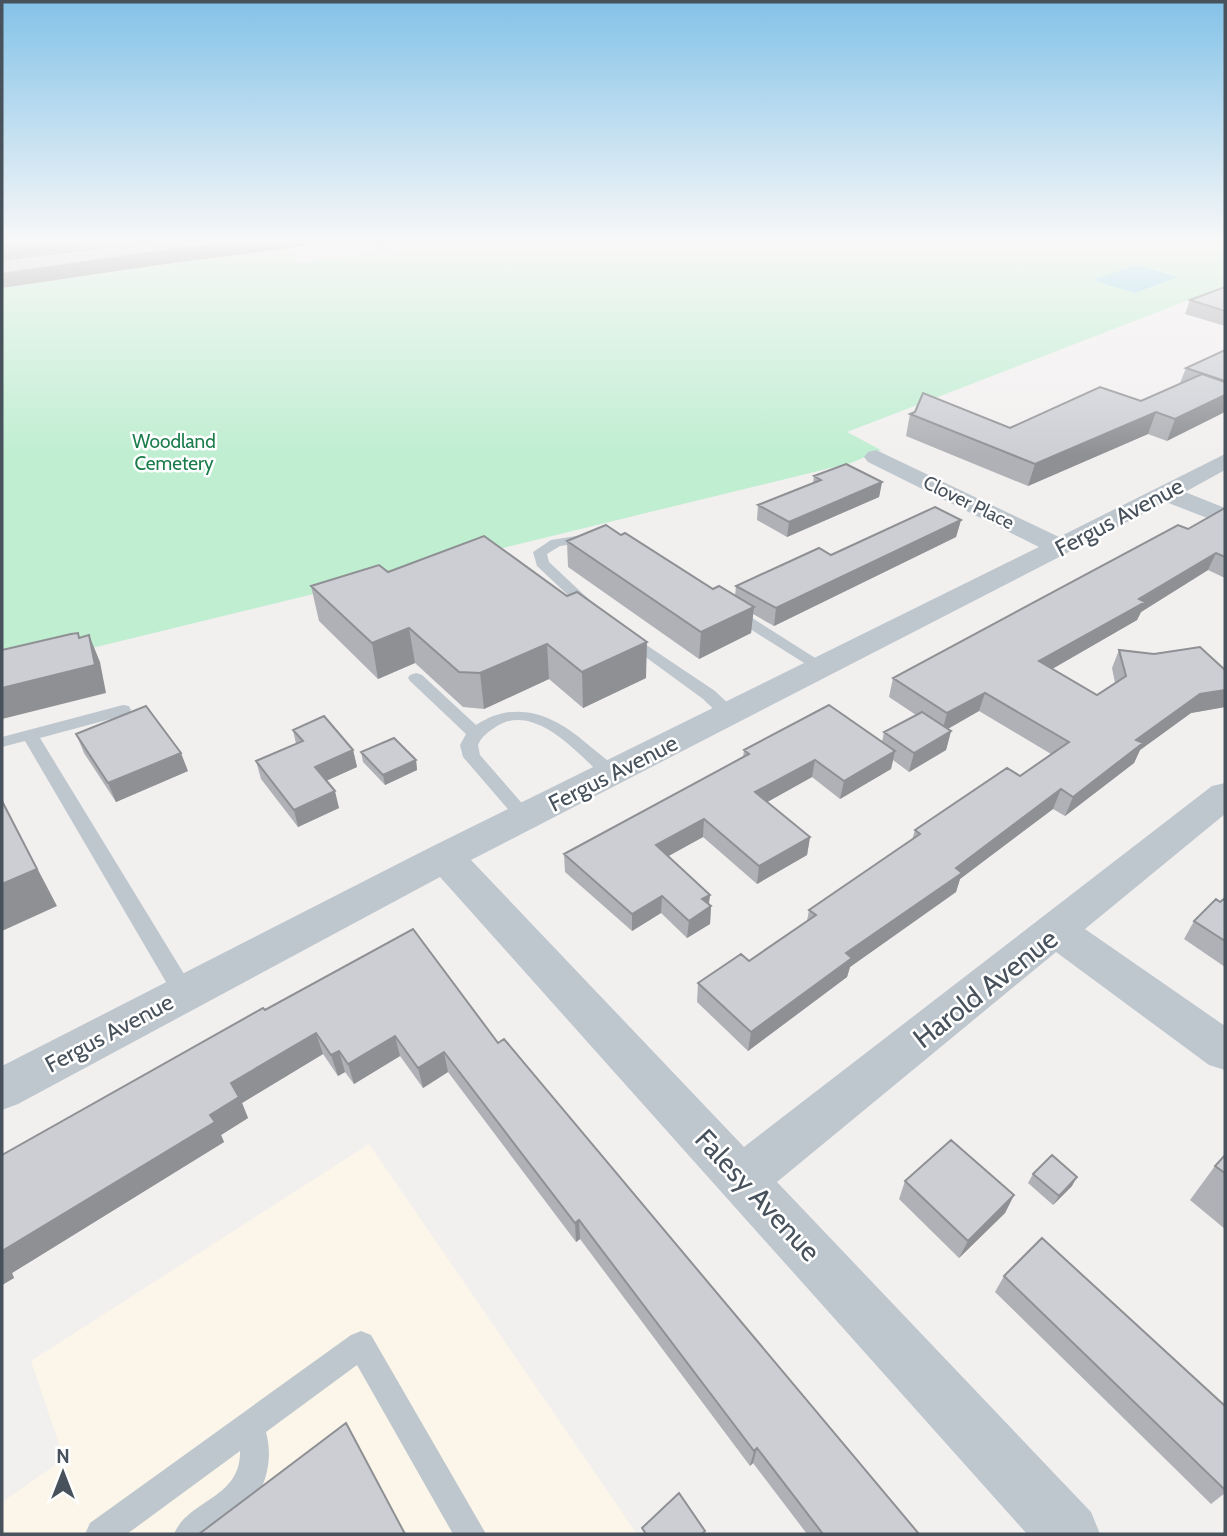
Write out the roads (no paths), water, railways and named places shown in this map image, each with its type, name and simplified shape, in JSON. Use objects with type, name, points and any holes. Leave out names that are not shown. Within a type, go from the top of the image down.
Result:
[{"type":"street","name":"Clover Place","points":[[876,457],[1061,548]]},
{"type":"street","name":"Fergus Avenue","points":[[2,1089],[445,857],[1061,548],[1225,461]]},
{"type":"street","points":[[1166,493],[1225,517]]},
{"type":"street","name":"Harold Avenue","points":[[743,1178],[1225,795]]},
{"type":"street","name":"Falesy Avenue","points":[[445,857],[1069,1534]]},
{"type":"street","points":[[1057,931],[1225,1051]]},
{"type":"lane","points":[[599,617],[542,563],[540,552],[556,543],[608,537]]},
{"type":"lane","points":[[719,603],[823,668]]},
{"type":"lane","points":[[621,633],[709,695],[730,715]]},
{"type":"lane","points":[[416,678],[475,733]]},
{"type":"lane","points":[[2,742],[123,710]]},
{"type":"lane","points":[[525,817],[472,757],[469,745],[475,733],[491,719],[513,713],[545,719],[611,774]]},
{"type":"lane","points":[[29,734],[184,993]]},
{"type":"lane","points":[[101,1534],[361,1345],[470,1534]]},
{"type":"lane","points":[[190,1534],[246,1492],[258,1450],[249,1426]]},
{"type":"park label","name":"Woodland Cemetery","points":[[174,452]]}]
